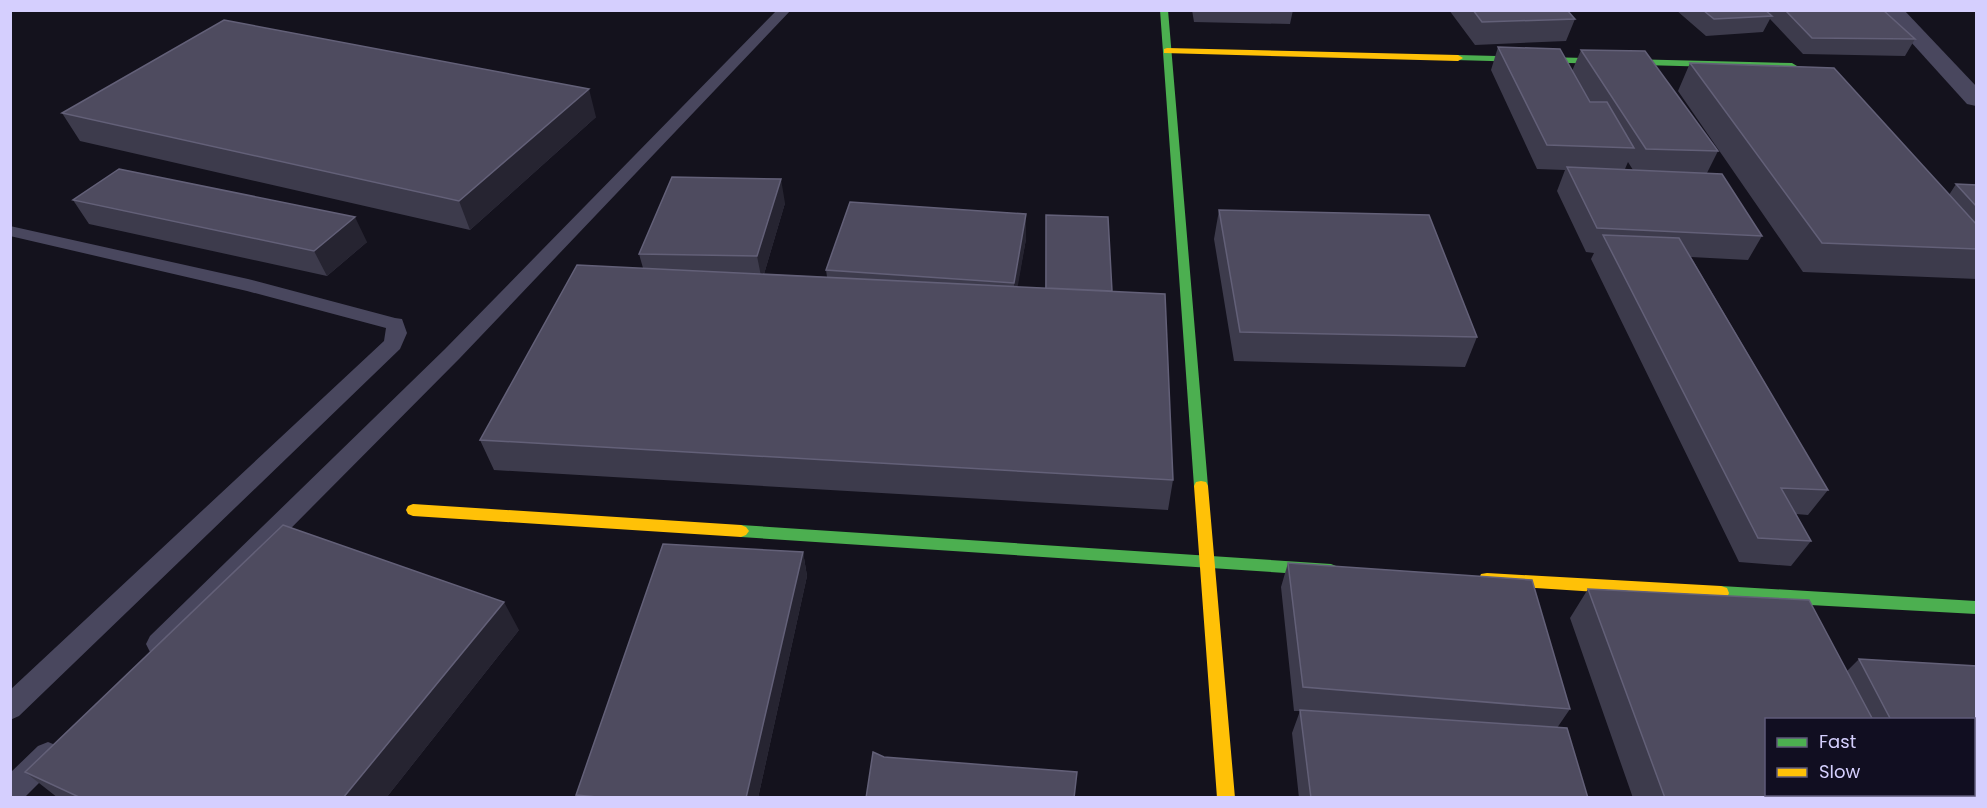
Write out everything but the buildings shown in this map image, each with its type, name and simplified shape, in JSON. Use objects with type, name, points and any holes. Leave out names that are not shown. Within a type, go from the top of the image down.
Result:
[{"type":"street","points":[[1164,10],[1227,798]]},
{"type":"street","points":[[1892,10],[1977,99]]},
{"type":"street","points":[[1167,51],[1792,66]]},
{"type":"street","points":[[413,510],[1349,571]]},
{"type":"street","points":[[1468,578],[1977,608]]},
{"type":"lane","points":[[146,657],[452,354],[785,10]]},
{"type":"lane","points":[[10,231],[260,288],[396,324],[397,333],[393,344],[10,708]]},
{"type":"lane","points":[[10,792],[62,741]]},
{"type":"traffic: fast","points":[[1164,10],[1201,486]]},
{"type":"traffic: fast","points":[[1458,58],[1792,66]]},
{"type":"traffic: fast","points":[[741,531],[1331,570]]},
{"type":"traffic: fast","points":[[1721,593],[1976,608]]},
{"type":"traffic: slow","points":[[1167,51],[1458,58]]},
{"type":"traffic: slow","points":[[1201,486],[1226,798]]},
{"type":"traffic: slow","points":[[413,510],[741,531]]},
{"type":"traffic: slow","points":[[1487,579],[1721,593]]}]
